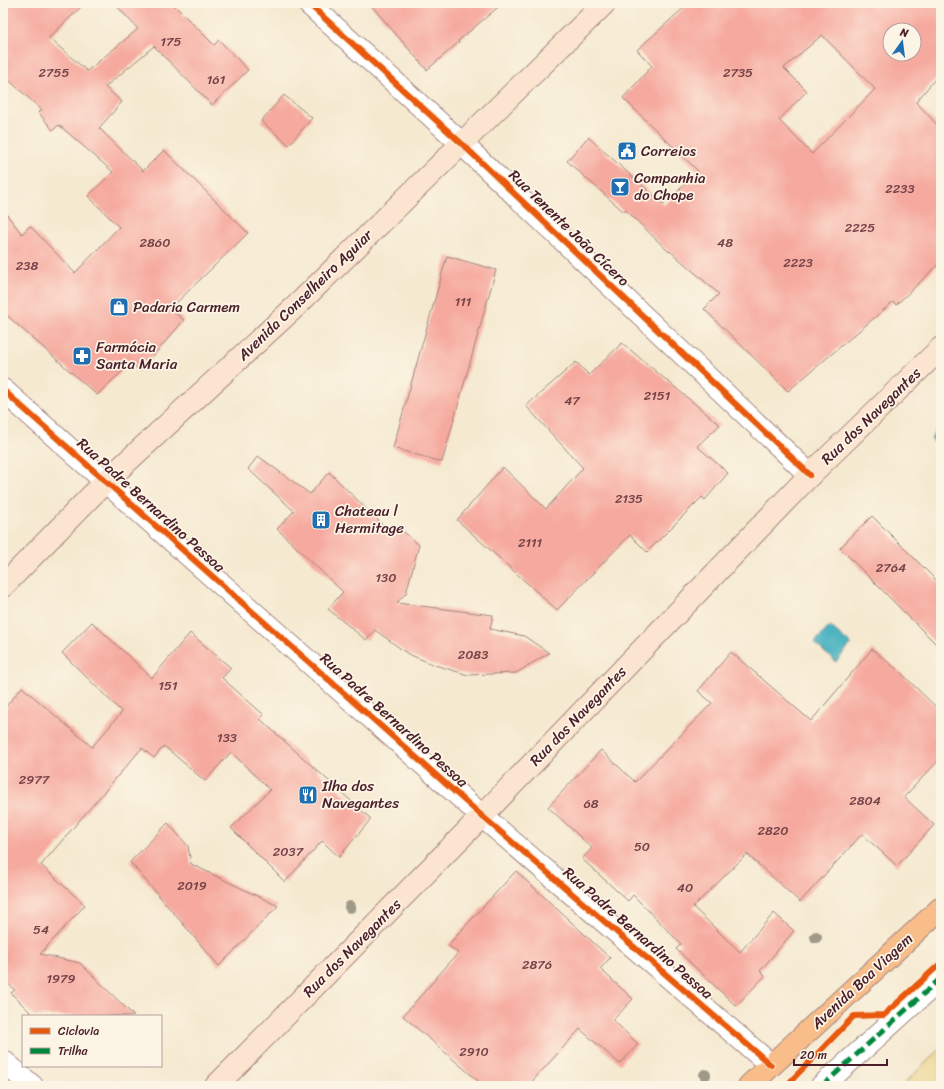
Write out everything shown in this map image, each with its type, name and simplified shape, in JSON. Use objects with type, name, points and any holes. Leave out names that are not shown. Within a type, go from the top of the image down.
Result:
[{"type":"main road","name":"Avenida Conselheiro Aguiar","points":[[3,586],[105,482],[295,307],[605,3]]},
{"type":"main road","name":"Rua dos Navegantes","points":[[216,1086],[482,816],[810,476],[941,348]]},
{"type":"main road","name":"Avenida Boa Viagem","points":[[749,1086],[941,908]]},
{"type":"street","name":"Rua Tenente João Cícero","points":[[308,3],[461,143],[810,476]]},
{"type":"street","name":"Rua Padre Bernardino Pessoa","points":[[3,390],[482,816],[771,1065]]},
{"type":"street","points":[[822,1086],[941,978]]},
{"type":"street","points":[[3,1061],[32,1086]]},
{"type":"sand","points":[[941,1048],[941,1086],[903,1086],[905,1083]]},
{"type":"water","points":[[938,428],[941,428],[941,449],[931,439]]},
{"type":"water","points":[[830,626],[851,644],[836,662],[814,643]]},
{"type":"building","points":[[3,3],[85,3],[49,38],[87,71],[138,29],[114,3],[172,3],[214,45],[219,40],[248,70],[212,105],[154,46],[105,87],[122,102],[99,128],[143,171],[164,150],[248,233],[170,309],[184,320],[140,371],[131,363],[97,395],[3,312],[3,210],[22,234],[30,226],[75,273],[119,227],[88,196],[113,172],[59,125],[53,130],[38,112],[42,110],[3,75]]},
{"type":"building","points":[[369,3],[503,3],[458,41],[459,42],[427,70]]},
{"type":"building","points":[[689,3],[941,3],[941,72],[916,102],[941,129],[941,262],[896,305],[893,302],[788,391],[704,309],[719,294],[670,251],[669,252],[626,210],[624,212],[567,161],[588,137],[664,205],[698,171],[623,98],[652,66],[637,50]],"holes":[[[822,35],[875,89],[812,154],[779,120],[807,91],[784,68]]]},
{"type":"building","points":[[284,95],[312,118],[289,145],[261,121]]},
{"type":"building","points":[[447,256],[496,270],[442,462],[393,448]]},
{"type":"building","points":[[622,343],[720,425],[697,446],[728,473],[705,500],[702,497],[647,552],[630,535],[557,610],[457,520],[503,467],[546,509],[583,468],[526,406],[576,362],[589,375]]},
{"type":"building","points":[[258,456],[310,494],[329,472],[392,534],[398,527],[419,545],[406,593],[397,603],[493,615],[490,629],[524,636],[549,653],[516,673],[468,675],[435,665],[408,654],[375,630],[366,640],[328,609],[343,592],[277,529],[294,511],[248,469]]},
{"type":"building","points":[[872,516],[941,585],[941,649],[840,548]]},
{"type":"building","points":[[92,622],[152,678],[190,633],[231,668],[222,678],[264,715],[260,719],[371,819],[339,857],[322,841],[285,882],[231,828],[270,790],[231,752],[205,781],[164,746],[154,758],[142,748],[41,865],[85,905],[40,954],[80,963],[133,1015],[33,1015],[11,993],[15,990],[3,979],[3,710],[22,687],[92,747],[122,712],[62,653]]},
{"type":"building","points":[[872,649],[898,670],[941,712],[941,758],[904,797],[934,825],[897,866],[862,834],[800,902],[747,854],[693,907],[740,952],[774,913],[794,931],[760,971],[765,976],[736,1006],[676,949],[681,944],[633,895],[628,901],[582,859],[592,848],[548,807],[601,750],[635,782],[712,703],[698,691],[731,652],[811,721]]},
{"type":"building","points":[[168,823],[188,846],[191,864],[278,906],[219,966],[130,862]]},
{"type":"building","points":[[516,871],[610,958],[600,969],[633,999],[613,1020],[638,1044],[620,1064],[580,1029],[528,1086],[484,1086],[403,1016],[458,953],[448,945]]},
{"type":"marked path","points":[[822,1086],[941,978]]},
{"type":"cycle path","points":[[308,3],[461,143],[810,475]]},
{"type":"cycle path","points":[[3,390],[482,816],[771,1065]]},
{"type":"cycle path","points":[[786,1086],[854,1016],[884,1015],[941,963]]},
{"type":"place","name":"Correios","points":[[627,151]]},
{"type":"place","name":"Companhia do Chope","points":[[620,187]]},
{"type":"place","name":"Padaria Carmem","points":[[119,307]]},
{"type":"place","name":"Farmácia Santa Maria","points":[[82,356]]},
{"type":"place","name":"Chateau l Hermitage","points":[[321,520]]},
{"type":"place","name":"Ilha dos Navegantes","points":[[308,795]]}]
